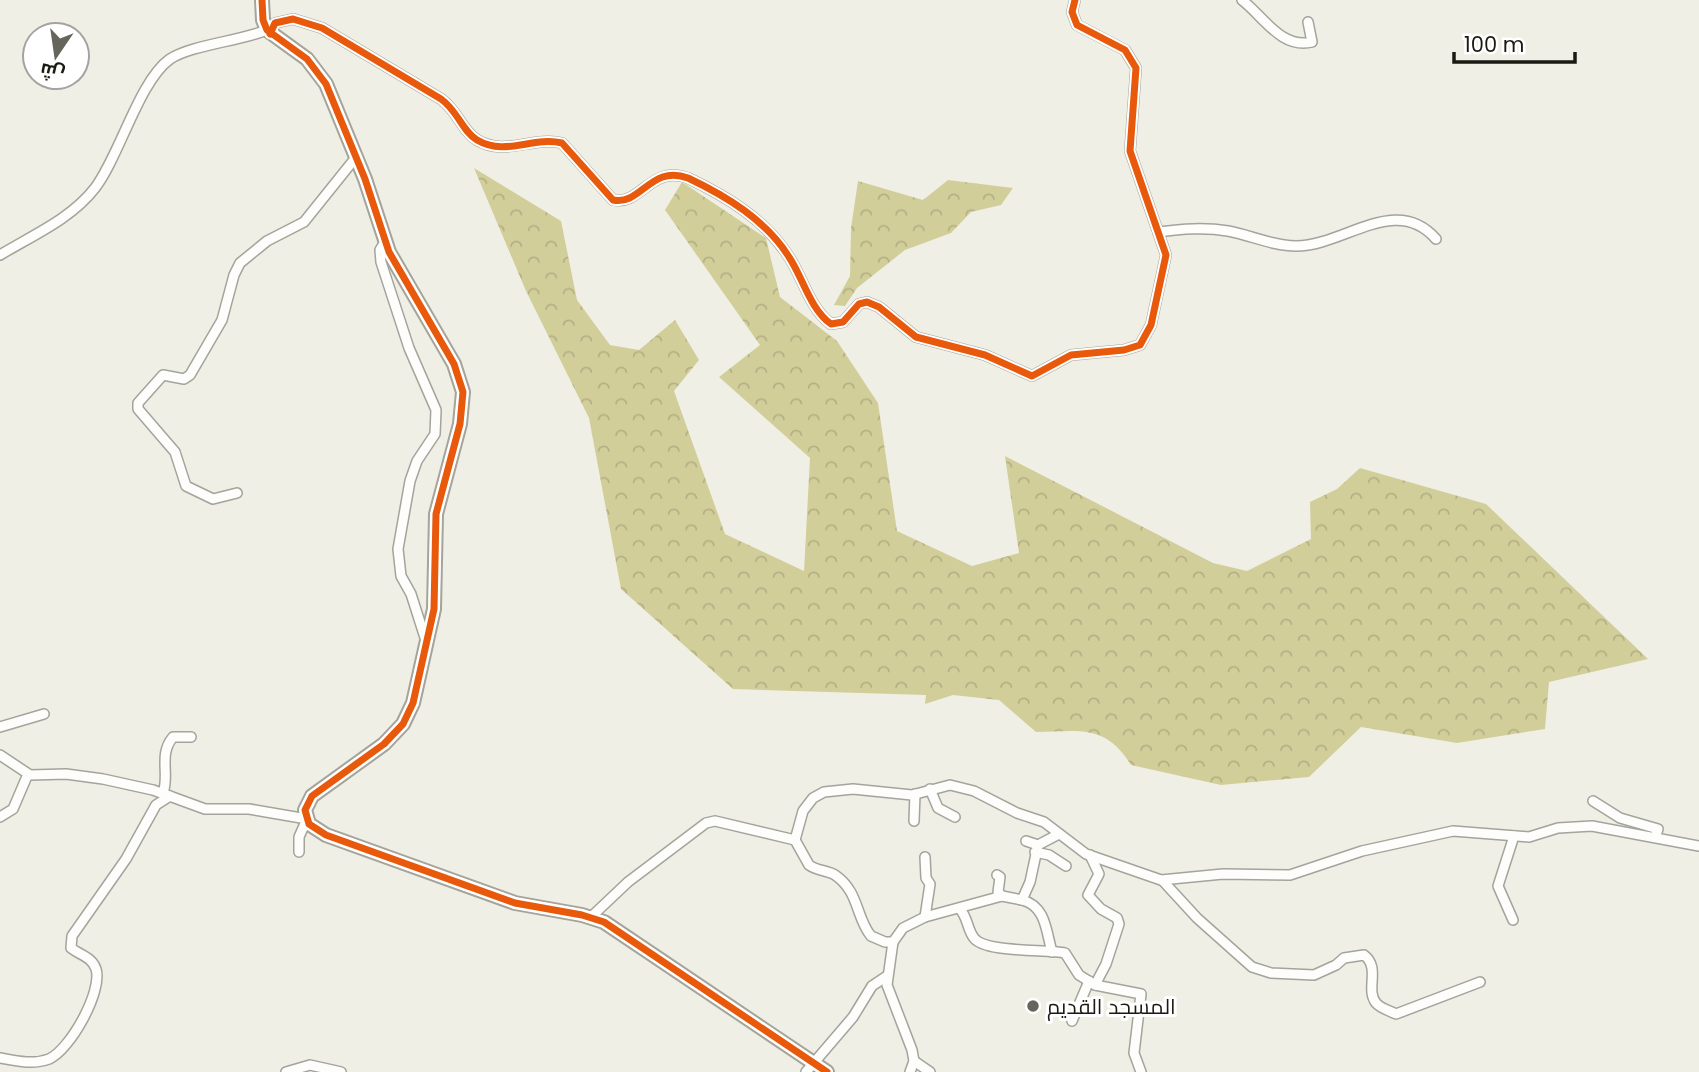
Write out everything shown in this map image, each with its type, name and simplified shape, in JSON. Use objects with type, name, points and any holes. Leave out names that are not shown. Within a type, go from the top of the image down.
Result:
[{"type":"street","points":[[262,0],[262,20],[269,32],[307,59],[318,72],[338,108],[393,262],[454,364],[463,392],[460,424],[436,514],[434,609],[429,645],[413,703],[403,724],[384,744],[312,796],[306,805],[307,819],[311,826],[326,835],[491,895],[515,903],[591,917],[610,926],[810,1068],[827,1072]]},
{"type":"street","points":[[0,255],[71,213],[87,198],[104,174],[145,93],[171,59],[269,32],[275,23],[284,20],[299,20],[322,28],[441,99],[457,113],[472,137],[495,147],[562,143],[613,200],[628,199],[663,176],[675,174],[688,177],[766,227],[788,256],[820,315],[831,324],[843,322],[859,304],[867,302],[879,307],[916,337],[985,355],[1024,375],[1040,374],[1071,355],[1124,350],[1144,341],[1166,261],[1128,142],[1136,75],[1133,60],[1125,50],[1077,25],[1072,12],[1075,0]]},
{"type":"street","points":[[1242,0],[1274,32],[1300,45],[1312,42],[1307,22]]},
{"type":"street","points":[[237,493],[214,499],[186,486],[174,452],[138,409],[138,403],[163,375],[185,379],[190,375],[222,320],[234,275],[240,263],[267,241],[304,222],[357,156]]},
{"type":"street","points":[[1158,232],[1190,228],[1228,231],[1296,246],[1338,238],[1390,219],[1425,226],[1436,239]]},
{"type":"street","points":[[385,242],[380,250],[381,262],[409,348],[436,410],[435,434],[417,461],[410,481],[399,543],[401,576],[411,594],[417,618],[429,645]]},
{"type":"street","points":[[0,727],[44,714]]},
{"type":"street","points":[[0,1058],[21,1062],[39,1061],[58,1053],[67,1044],[91,999],[96,976],[91,961],[71,948],[72,936],[127,859],[159,802],[167,795],[164,771],[166,748],[176,736],[191,737]]},
{"type":"street","points":[[0,755],[27,774],[74,775],[167,795],[205,809],[249,809],[307,819]]},
{"type":"street","points":[[0,817],[13,809],[27,774]]},
{"type":"street","points":[[893,942],[885,942],[871,936],[859,906],[848,888],[834,875],[809,865],[795,840],[803,811],[813,798],[824,792],[853,789],[915,794],[950,785],[974,791],[1017,813],[1044,822],[1090,855],[1161,880],[1252,967],[1271,973],[1314,975],[1336,965],[1344,958],[1364,955],[1373,966],[1373,997],[1377,1005],[1396,1014],[1480,982]]},
{"type":"street","points":[[930,789],[938,808],[955,817]]},
{"type":"street","points":[[914,821],[915,794]]},
{"type":"street","points":[[1592,801],[1620,818],[1658,829],[1656,835]]},
{"type":"street","points":[[299,852],[299,837],[307,819]]},
{"type":"street","points":[[591,917],[628,882],[706,823],[715,821],[795,840]]},
{"type":"street","points":[[1161,880],[1223,874],[1290,875],[1362,851],[1438,832],[1481,831],[1529,837],[1579,825],[1656,835],[1699,846]]},
{"type":"street","points":[[1022,900],[1030,882],[1036,849],[1059,834]]},
{"type":"street","points":[[1513,920],[1498,886],[1514,836]]},
{"type":"street","points":[[1026,841],[1066,866]]},
{"type":"street","points":[[1072,1021],[1116,940],[1119,924],[1117,918],[1101,909],[1088,895],[1099,874],[1090,855]]},
{"type":"street","points":[[925,857],[926,878],[930,884],[925,917]]},
{"type":"street","points":[[997,875],[1000,877],[998,892],[1002,896]]},
{"type":"street","points":[[930,1072],[914,1061],[887,985],[893,942],[903,928],[925,917],[1002,896],[1033,903],[1041,911],[1052,952]]},
{"type":"street","points":[[960,909],[968,919],[972,936],[980,943],[1069,956],[1079,975],[1092,983],[1141,994],[1134,1053],[1141,1072]]},
{"type":"street","points":[[810,1068],[853,1017],[872,986],[887,976]]},
{"type":"street","points":[[910,1072],[914,1061]]},
{"type":"street","points":[[286,1072],[310,1065],[341,1072]]},
{"type":"green space","points":[[474,168],[561,221],[577,300],[610,345],[639,350],[675,320],[699,360],[674,391],[725,534],[804,571],[810,458],[719,377],[760,345],[665,210],[682,182],[766,238],[780,297],[837,341],[878,403],[897,531],[972,566],[1019,553],[1005,456],[1213,563],[1247,571],[1311,539],[1310,502],[1337,489],[1360,468],[1486,504],[1648,659],[1549,682],[1545,729],[1457,743],[1361,727],[1309,777],[1221,785],[1131,765],[1112,742],[1102,736],[1079,731],[1036,732],[999,700],[953,695],[925,704],[926,695],[733,689],[621,589],[589,418],[526,291]]},
{"type":"green space","points":[[948,180],[1013,188],[1001,205],[971,212],[951,233],[905,250],[857,288],[845,306],[834,305],[850,276],[851,228],[858,181],[923,200]]},
{"type":"cycle path","points":[[262,0],[263,20],[267,30],[307,59],[326,84],[365,179],[389,252],[454,364],[463,392],[460,424],[436,514],[434,609],[413,703],[403,724],[384,744],[312,796],[305,810],[309,824],[326,835],[515,903],[582,915],[604,922],[827,1072]]},
{"type":"cycle path","points":[[270,34],[275,23],[293,19],[322,28],[441,99],[472,136],[488,145],[509,147],[540,142],[562,143],[613,200],[631,197],[665,176],[688,178],[731,201],[769,232],[794,265],[812,302],[831,324],[843,322],[859,304],[867,302],[879,307],[916,337],[985,355],[1032,376],[1071,355],[1124,350],[1140,345],[1151,325],[1166,255],[1130,151],[1136,68],[1125,50],[1077,25],[1072,12],[1075,0]]},
{"type":"place","name":"المسجد القديم","points":[[1033,1006]]}]
